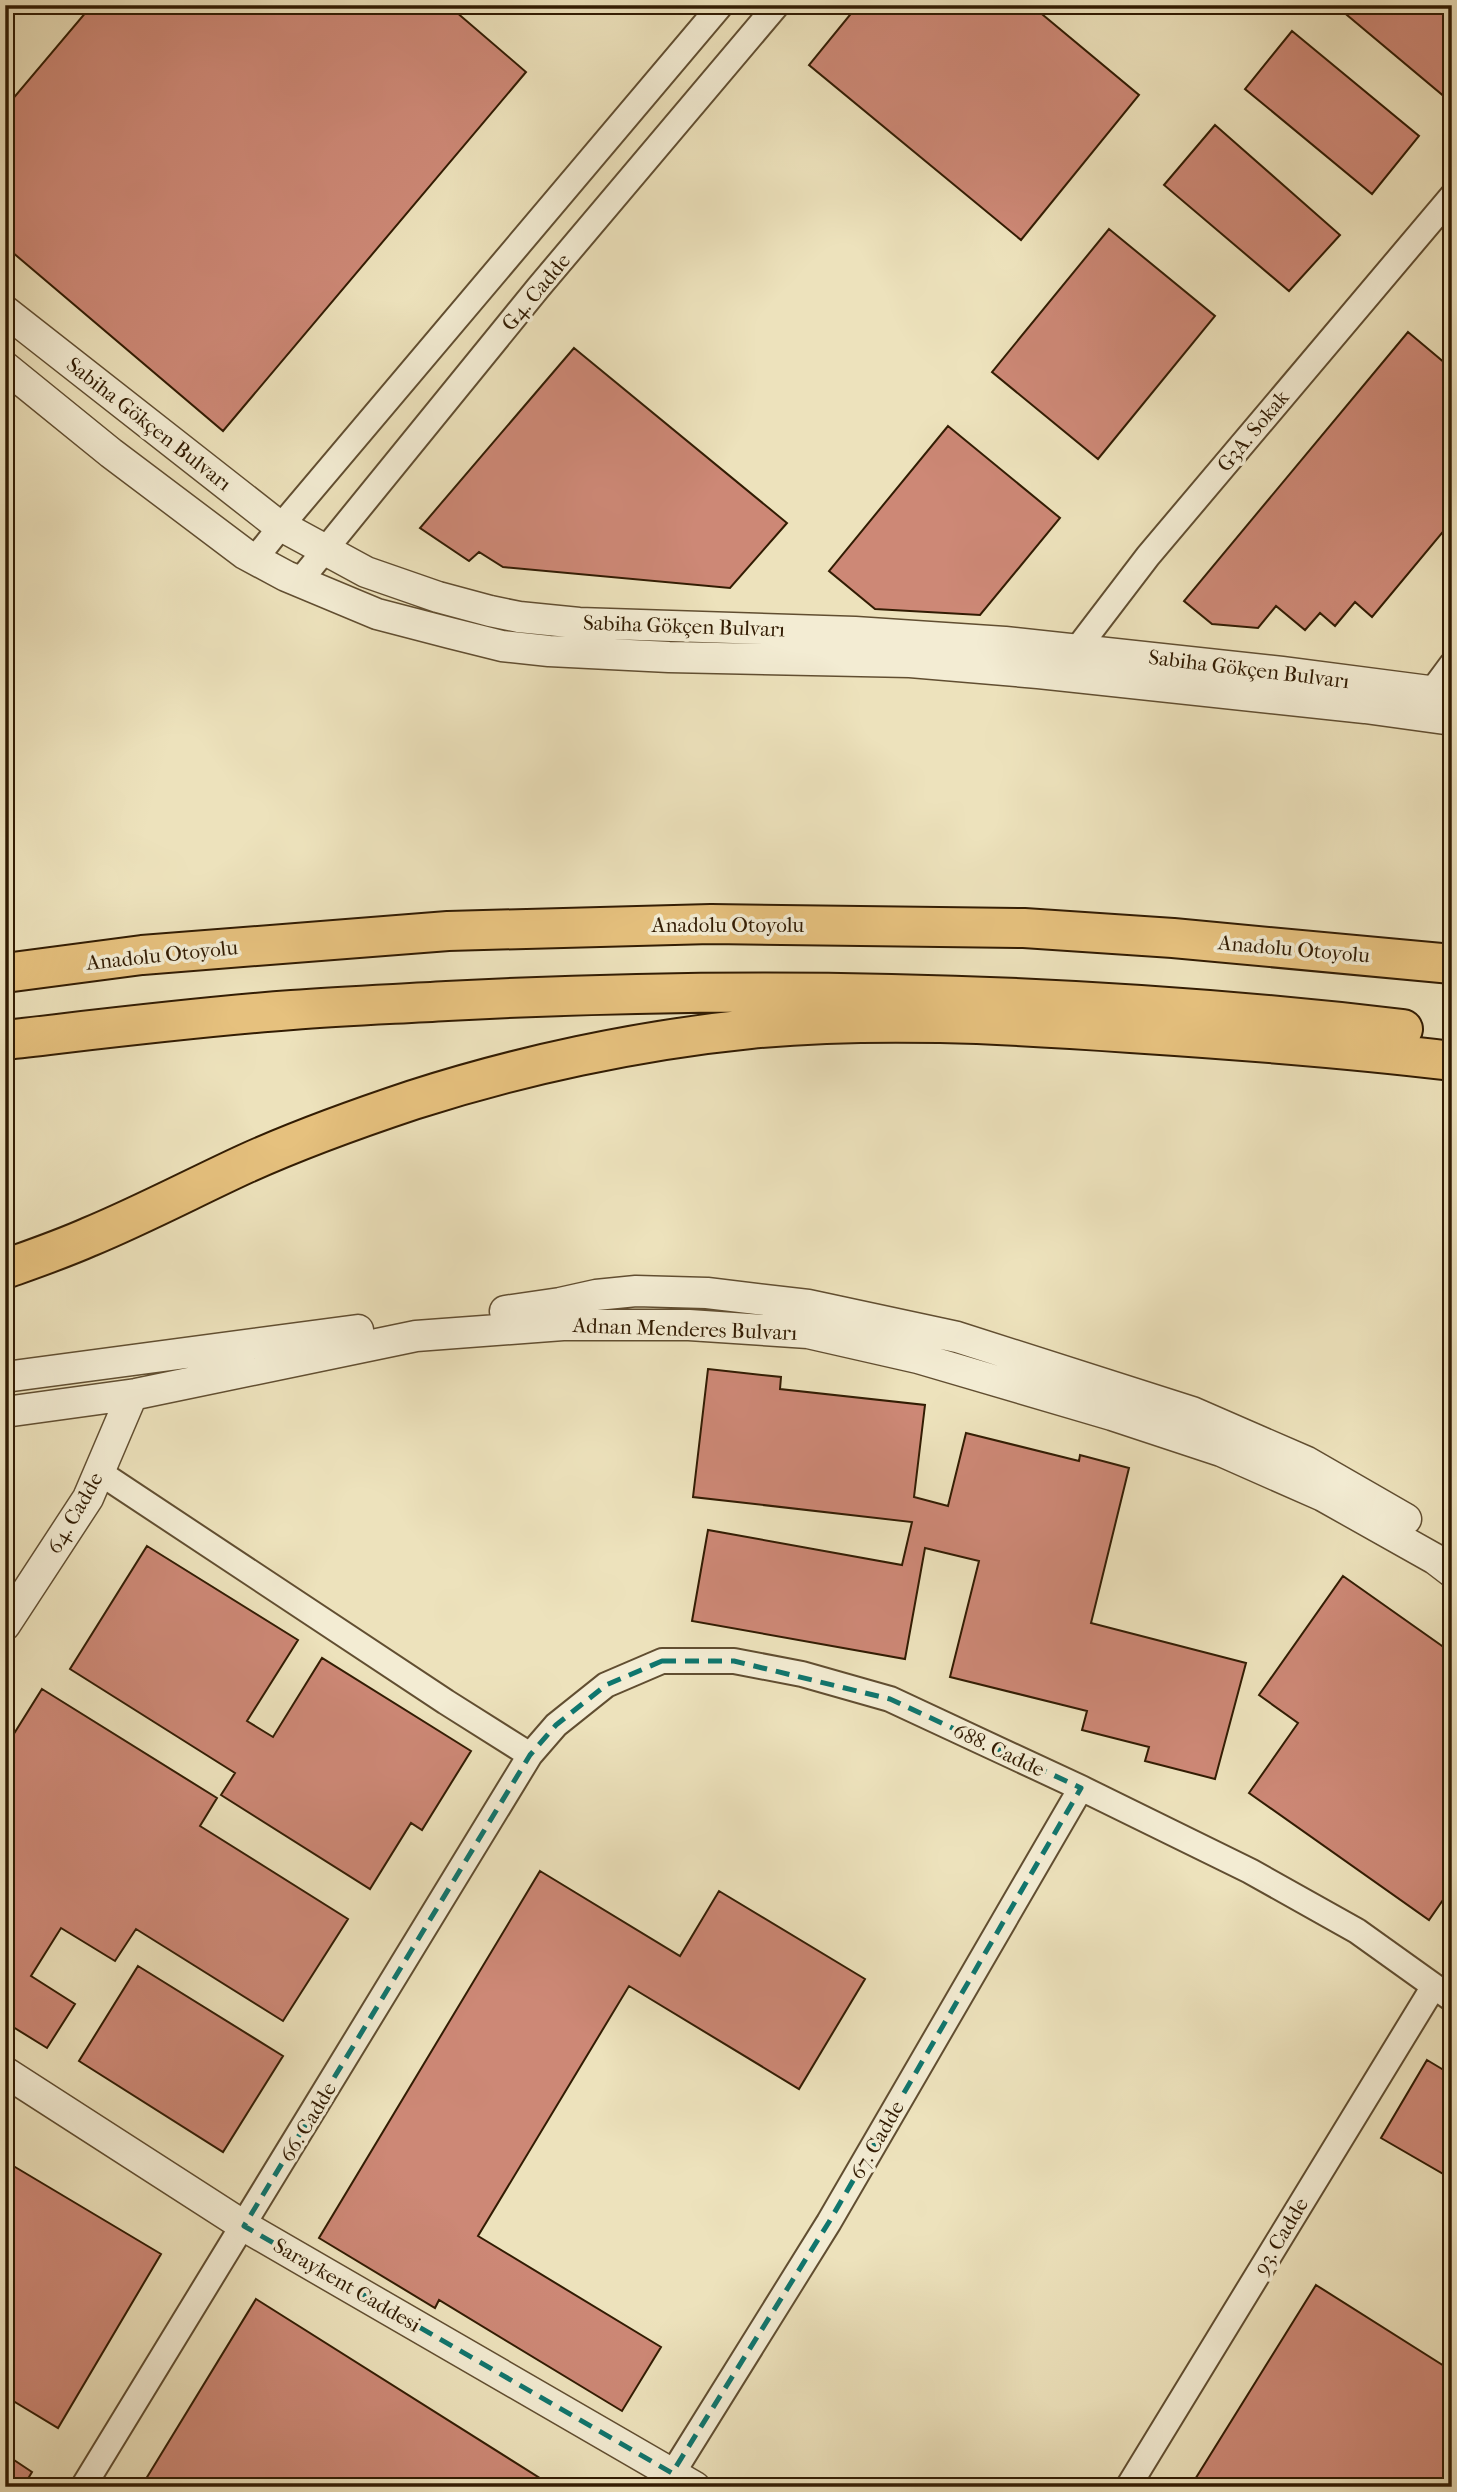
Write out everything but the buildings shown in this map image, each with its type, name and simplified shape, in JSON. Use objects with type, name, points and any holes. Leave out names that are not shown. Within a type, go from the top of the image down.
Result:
[{"type":"highway","name":"Anadolu Otoyolu","points":[[5,973],[142,955],[448,931],[711,924],[1024,928],[1173,938],[1452,964]]},
{"type":"highway","points":[[5,1040],[294,1010],[533,997],[734,992],[851,992],[1082,1000],[1350,1023],[1452,1035]]},
{"type":"highway","points":[[5,1269],[89,1237],[248,1163],[340,1125],[418,1099],[526,1069],[665,1041],[748,1030],[839,1023],[914,1022],[1200,1037],[1452,1061]]},
{"type":"street","name":"G4. Cadde","points":[[255,559],[720,5]]},
{"type":"street","name":"G4. Cadde","points":[[299,582],[538,288],[777,5]]},
{"type":"street","name":"G3A. Sokak","points":[[1075,663],[1148,556],[1452,196]]},
{"type":"street","name":"Sabiha Gökçen Bulvarı","points":[[5,310],[281,526],[366,572],[490,611],[579,623],[855,632],[1075,663],[1441,705]]},
{"type":"street","name":"Sabiha Gökçen Bulvarı","points":[[5,367],[111,453],[255,559],[299,582],[377,614],[502,646],[549,651],[669,657],[1075,663]]},
{"type":"street","points":[[1441,705],[1452,664]]},
{"type":"street","points":[[5,1377],[560,1303],[596,1295],[636,1291],[707,1293],[808,1306],[957,1337],[1179,1408],[1307,1462],[1452,1546]]},
{"type":"street","name":"Adnan Menderes Bulvarı","points":[[5,1412],[132,1395],[416,1336],[563,1325],[689,1325],[808,1333],[931,1362],[1112,1415],[1222,1451],[1323,1496],[1436,1559],[1452,1572]]},
{"type":"street","name":"64. Cadde","points":[[5,1625],[88,1498],[132,1395]]},
{"type":"street","points":[[99,1472],[530,1755]]},
{"type":"street","name":"688. Cadde","points":[[530,1755],[556,1725],[606,1685],[662,1661],[734,1661],[802,1674],[890,1699],[1250,1871],[1345,1924],[1443,1993]]},
{"type":"street","name":"66. Cadde","points":[[83,2487],[530,1755]]},
{"type":"street","name":"67. Cadde","points":[[677,2482],[1081,1788]]},
{"type":"street","name":"93. Cadde","points":[[1128,2487],[1443,1993]]},
{"type":"street","name":"Saraykent Caddesi","points":[[5,2073],[244,2226],[677,2482]]},
{"type":"highlighted area","points":[[662,1661],[734,1661],[890,1699],[1081,1788],[829,2222],[672,2473],[244,2226],[530,1755],[556,1725],[606,1685]]}]
